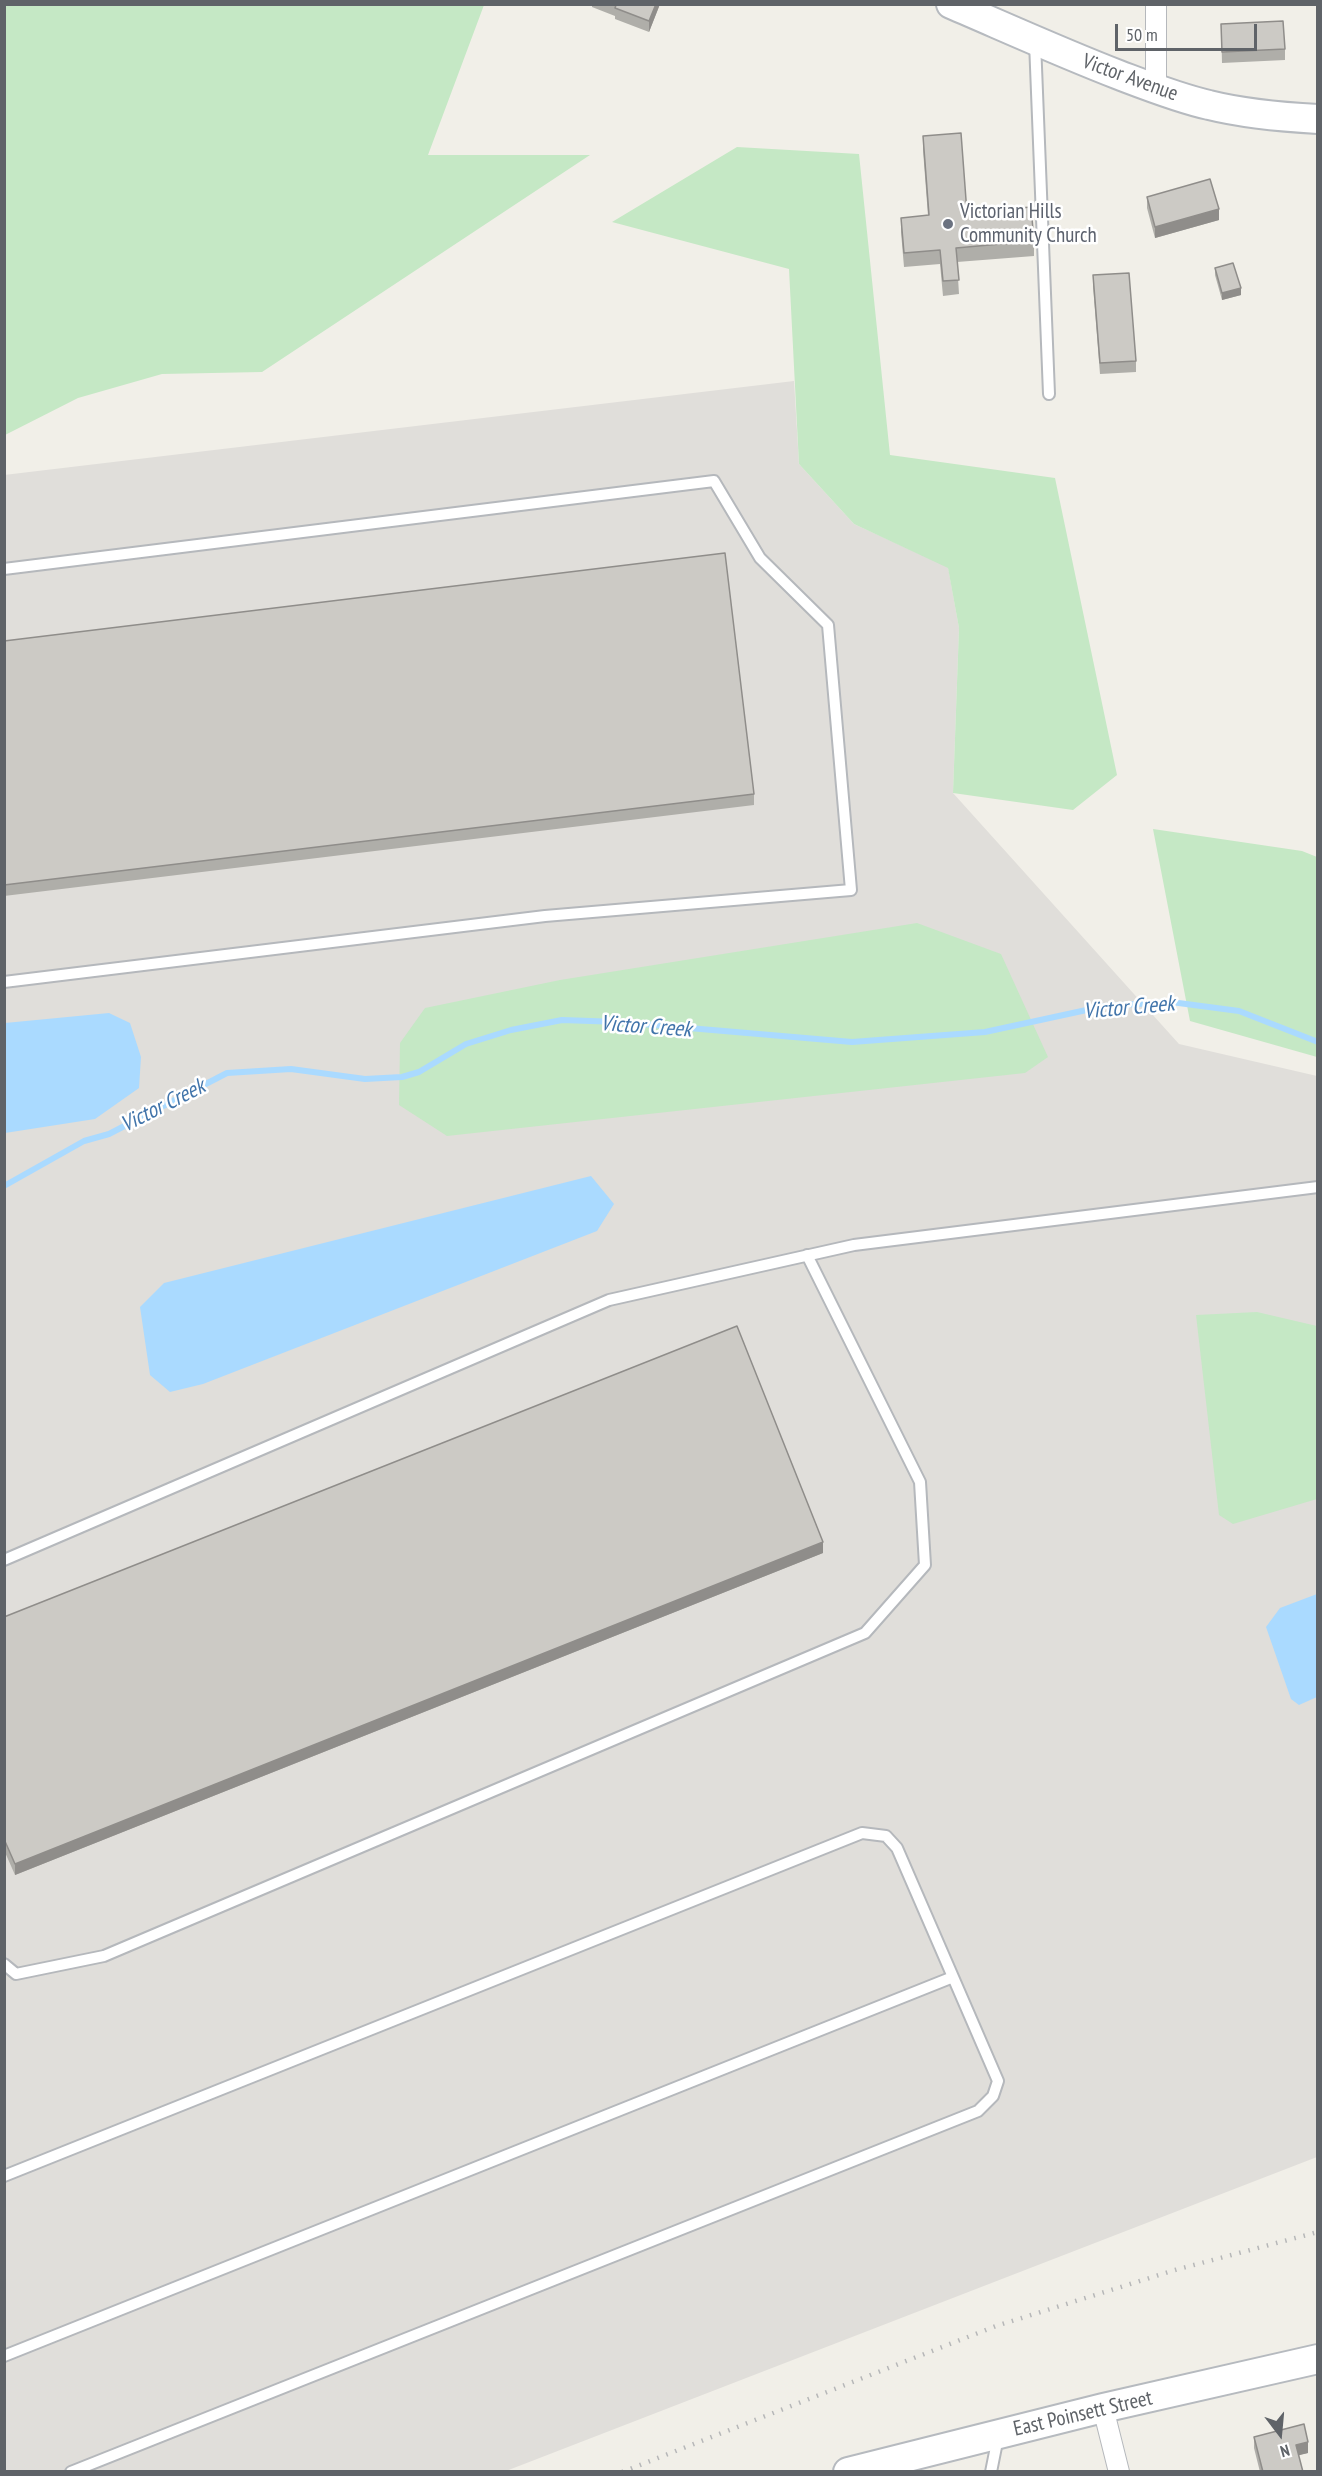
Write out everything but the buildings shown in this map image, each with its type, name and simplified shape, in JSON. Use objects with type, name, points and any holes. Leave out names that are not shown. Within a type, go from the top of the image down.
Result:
[{"type":"main road","name":"Victor Avenue","points":[[951,4],[1002,25],[1035,42],[1156,89],[1234,110],[1280,117],[1317,119]]},
{"type":"main road","name":"East Poinsett Street","points":[[848,2472],[999,2433],[1317,2359]]},
{"type":"street","points":[[1156,4],[1156,89]]},
{"type":"street","points":[[1103,2408],[1119,2472]]},
{"type":"lane","points":[[1035,42],[1049,394]]},
{"type":"lane","points":[[4,569],[714,481],[760,558],[828,625],[851,890],[545,916],[4,982]]},
{"type":"lane","points":[[4,1560],[609,1300],[854,1245],[1317,1187]]},
{"type":"lane","points":[[4,1964],[16,1974],[104,1956],[865,1633],[925,1565],[920,1482],[807,1255]]},
{"type":"lane","points":[[4,2176],[862,1833],[886,1836],[897,1848],[998,2081],[993,2096],[978,2111],[71,2472]]},
{"type":"lane","points":[[4,2356],[953,1977]]},
{"type":"lane","points":[[991,2472],[999,2433]]},
{"type":"shaded area","points":[[794,381],[799,464],[854,524],[948,567],[959,628],[953,793],[1179,1044],[1317,1076],[1317,2157],[506,2471],[5,2471],[4,475]]},
{"type":"green space","points":[[5,4],[484,5],[428,155],[590,155],[262,372],[162,374],[78,398],[5,435]]},
{"type":"green space","points":[[737,147],[859,154],[890,455],[1055,478],[1117,775],[1073,810],[953,793],[959,628],[948,568],[854,524],[799,464],[789,269],[612,222]]},
{"type":"green space","points":[[1153,829],[1302,851],[1317,857],[1317,1057],[1190,1021]]},
{"type":"green space","points":[[917,923],[1001,954],[1048,1057],[1025,1073],[447,1136],[399,1105],[400,1043],[425,1008],[560,980]]},
{"type":"green space","points":[[1257,1312],[1317,1326],[1317,1499],[1233,1524],[1219,1515],[1196,1315]]},
{"type":"water","points":[[109,1013],[130,1023],[141,1057],[139,1088],[95,1119],[5,1133],[5,1023]]},
{"type":"water","points":[[591,1176],[614,1204],[597,1231],[203,1384],[170,1392],[150,1375],[140,1307],[164,1283]]},
{"type":"water","points":[[1317,1594],[1317,1697],[1299,1705],[1291,1699],[1266,1627],[1280,1608]]},
{"type":"waterway","name":"Victor Creek","points":[[4,1186],[84,1141],[109,1134],[227,1073],[291,1069],[365,1079],[402,1077],[419,1072],[466,1044],[511,1030],[562,1020],[619,1022],[852,1042],[985,1032],[1105,1006],[1171,1002],[1239,1011],[1318,1042]]},
{"type":"railway","points":[[622,2472],[996,2326],[1175,2270],[1318,2232]]},
{"type":"place","name":"Victorian Hills Community Church","points":[[948,224]]}]
